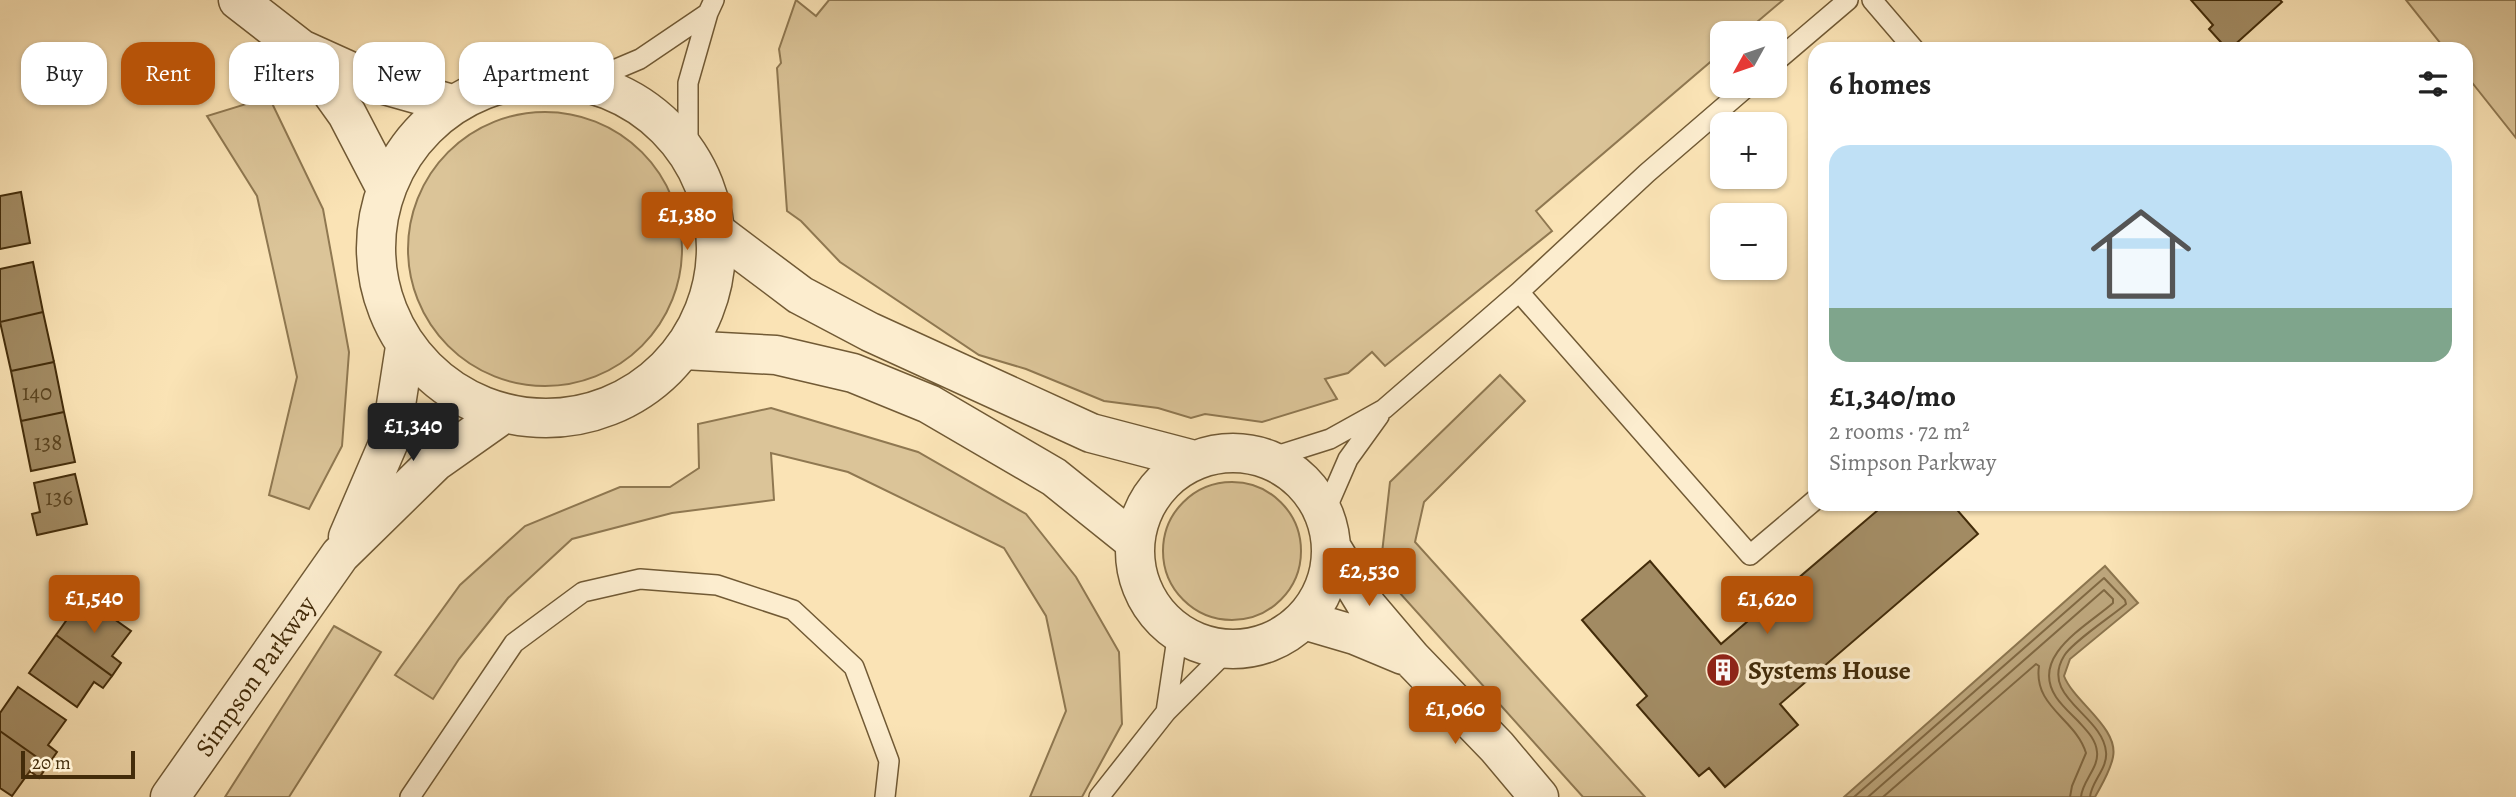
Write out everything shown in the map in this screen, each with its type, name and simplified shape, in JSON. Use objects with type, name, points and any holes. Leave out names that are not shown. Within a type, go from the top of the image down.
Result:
[{"type":"street","points":[[238,0],[292,42]]},
{"type":"street","points":[[339,66],[374,82],[452,104]]},
{"type":"street","points":[[459,101],[452,104],[411,140],[385,187],[374,242],[381,297],[405,347],[448,389],[503,414],[554,420],[604,410],[648,386],[684,350],[710,298],[720,235],[709,195],[688,152],[645,108],[614,93]]},
{"type":"street","points":[[339,103],[385,187]]},
{"type":"street","points":[[720,235],[800,295],[870,332],[1091,433],[1194,460]]},
{"type":"street","name":"Simpson Parkway","points":[[340,555],[391,437],[405,347]]},
{"type":"street","points":[[684,350],[776,355],[853,373],[929,404],[1054,477],[1135,542]]},
{"type":"street","name":"Simpson Parkway","points":[[170,797],[340,555],[435,462],[503,414]]},
{"type":"street","points":[[1333,550],[1325,588],[1304,620],[1282,637],[1256,647],[1229,649],[1202,644],[1178,632],[1159,614],[1145,593],[1136,568],[1135,542],[1139,522],[1154,493],[1176,471],[1194,460],[1232,452],[1270,458],[1303,480],[1325,512],[1333,550],[1367,606],[1412,659],[1497,747],[1539,797]]},
{"type":"street","points":[[1304,620],[1356,635],[1412,659]]},
{"type":"lane","points":[[1787,52],[1848,0]]},
{"type":"lane","points":[[1872,0],[1908,42]]},
{"type":"lane","points":[[614,70],[640,59],[711,7]]},
{"type":"lane","points":[[688,152],[688,83],[711,7]]},
{"type":"lane","points":[[1270,458],[1330,439],[1384,409],[1519,292],[1647,173],[1734,98]]},
{"type":"lane","points":[[1519,292],[1750,555],[1808,506]]},
{"type":"lane","points":[[1325,512],[1348,459],[1384,409]]},
{"type":"lane","points":[[410,797],[514,643],[583,592],[640,579],[717,585],[793,610],[854,667],[888,761],[885,797]]},
{"type":"lane","points":[[1166,712],[1178,632]]},
{"type":"lane","points":[[1099,797],[1166,712],[1229,649]]},
{"type":"shaded area","points":[[796,0],[816,16],[829,0],[1783,0],[1758,21],[1710,21],[1710,62],[1536,211],[1552,231],[1385,366],[1372,352],[1348,373],[1325,379],[1337,399],[1262,422],[1205,414],[1191,418],[1158,408],[1104,401],[1026,369],[979,355],[840,262],[801,221],[787,211],[777,68],[781,63],[779,49]]},
{"type":"shaded area","points":[[2406,0],[2516,0],[2516,138],[2473,84],[2473,42],[2439,42]]},
{"type":"shaded area","points":[[243,105],[273,105],[323,209],[349,352],[342,446],[309,509],[269,495],[297,377],[257,196],[207,116]]},
{"type":"shaded area","points":[[545,112],[585,118],[610,128],[642,152],[666,184],[676,209],[682,249],[676,289],[666,314],[642,346],[610,370],[585,380],[545,386],[505,380],[480,370],[448,346],[424,314],[414,289],[408,249],[414,209],[424,184],[448,152],[480,128],[505,118]]},
{"type":"shaded area","points":[[1500,375],[1525,401],[1424,502],[1415,542],[1645,797],[1583,797],[1380,571],[1390,482]]},
{"type":"shaded area","points":[[771,408],[918,452],[1026,514],[1076,577],[1119,652],[1122,724],[1082,797],[1030,797],[1066,711],[1046,616],[1004,548],[848,472],[771,453],[774,500],[672,513],[572,539],[508,598],[459,659],[433,699],[395,675],[460,585],[525,526],[620,487],[670,487],[699,468],[698,424]]},
{"type":"shaded area","points":[[1232,482],[1259,487],[1281,502],[1296,524],[1301,551],[1296,578],[1281,600],[1259,615],[1232,620],[1205,615],[1183,600],[1168,578],[1163,551],[1168,524],[1183,502],[1205,487]]},
{"type":"shaded area","points":[[334,626],[381,652],[289,797],[225,797]]},
{"type":"water","points":[[2105,566],[2138,603],[2070,659],[2064,676],[2069,686],[2103,725],[2113,746],[2110,768],[2095,797],[1844,797]]},
{"type":"building","points":[[2191,0],[2282,2],[2238,42],[2221,42],[2209,29],[2213,25]]},
{"type":"building","points":[[21,192],[30,243],[0,249],[0,196]]},
{"type":"building","points":[[33,262],[43,312],[0,322],[0,269]]},
{"type":"building","points":[[43,312],[54,362],[11,371],[0,322]]},
{"type":"building","points":[[54,362],[64,412],[21,421],[11,371]]},
{"type":"building","points":[[64,412],[75,462],[31,471],[21,421]]},
{"type":"building","points":[[75,474],[87,524],[37,535],[32,514],[40,512],[34,483]]},
{"type":"building","name":"Systems House","points":[[1877,511],[1958,511],[1978,534],[1780,704],[1798,725],[1725,787],[1709,768],[1699,776],[1637,705],[1647,696],[1582,620],[1650,561],[1721,644]]},
{"type":"building","points":[[83,597],[131,631],[112,656],[121,663],[112,676],[56,635]]},
{"type":"building","points":[[56,635],[112,676],[103,688],[94,682],[77,707],[29,673]]},
{"type":"building","points":[[18,687],[66,720],[48,745],[57,752],[48,765],[0,731],[0,713]]},
{"type":"building","points":[[0,731],[48,765],[39,778],[30,771],[12,796],[0,788]]},
{"type":"place","name":"Systems House","points":[[1723,670]]}]
